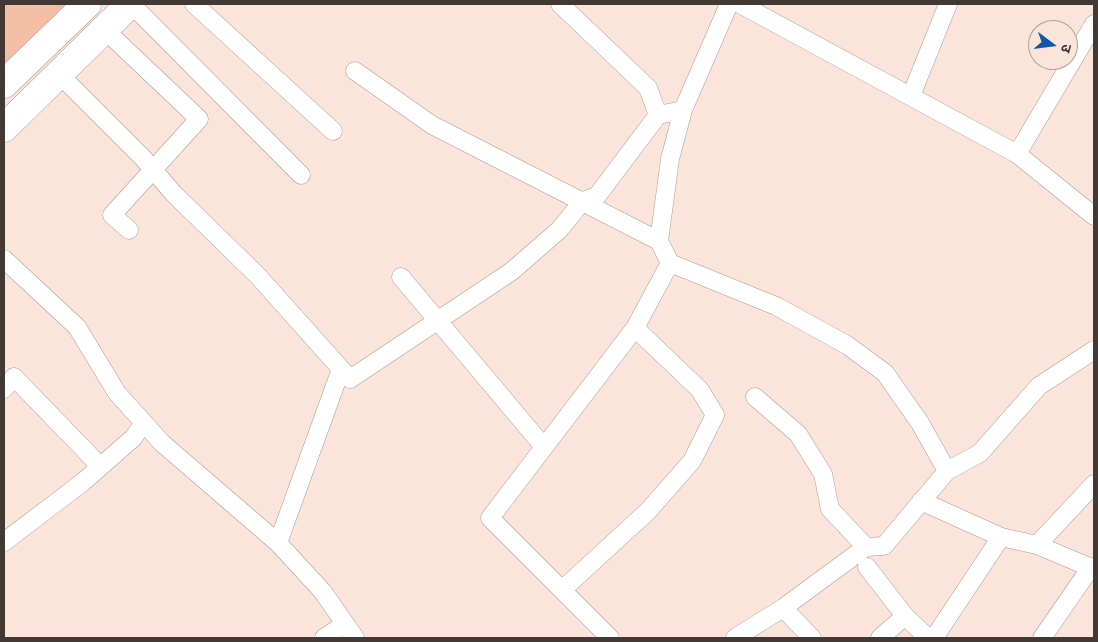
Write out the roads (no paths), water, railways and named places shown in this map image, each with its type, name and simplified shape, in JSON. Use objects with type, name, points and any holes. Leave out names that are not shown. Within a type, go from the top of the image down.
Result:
[{"type":"main road","points":[[4,84],[87,4]]},
{"type":"main road","points":[[4,128],[131,4]]},
{"type":"street","points":[[131,4],[301,175]]},
{"type":"street","points":[[194,4],[333,131]]},
{"type":"street","points":[[560,4],[648,88],[658,116]]},
{"type":"street","points":[[729,4],[683,110],[670,159],[660,241],[670,263],[776,306],[855,350],[885,373],[920,423],[947,471]]},
{"type":"street","points":[[740,4],[1017,154],[1094,215]]},
{"type":"street","points":[[910,96],[948,4]]},
{"type":"street","points":[[1017,154],[1094,24]]},
{"type":"street","points":[[104,29],[199,118],[112,215],[129,230]]},
{"type":"street","points":[[355,71],[432,125],[660,241]]},
{"type":"street","points":[[58,74],[153,169],[174,194],[258,276],[350,379],[512,271],[559,230],[583,201],[597,196],[658,116],[683,110]]},
{"type":"street","points":[[4,259],[76,327],[117,393],[162,443],[278,544],[323,592],[355,638]]},
{"type":"street","points":[[610,638],[490,518],[635,328],[670,263]]},
{"type":"street","points":[[401,277],[544,447]]},
{"type":"street","points":[[562,590],[648,511],[692,461],[715,415],[700,390],[635,328]]},
{"type":"street","points":[[735,638],[784,608],[866,547],[884,546],[947,471],[980,453],[1039,386],[1094,350]]},
{"type":"street","points":[[278,544],[341,369]]},
{"type":"street","points":[[4,389],[14,377],[100,466]]},
{"type":"street","points":[[755,397],[798,434],[823,474],[830,509],[866,547]]},
{"type":"street","points":[[4,542],[133,438],[144,423]]},
{"type":"street","points":[[1037,545],[1094,484]]},
{"type":"street","points":[[921,501],[1001,537],[1037,545],[1093,568],[1042,638]]},
{"type":"street","points":[[934,638],[1001,537]]},
{"type":"street","points":[[867,567],[905,616],[928,638]]},
{"type":"street","points":[[784,608],[812,638]]},
{"type":"street","points":[[880,638],[905,616]]},
{"type":"street","points":[[324,638],[345,624]]}]
